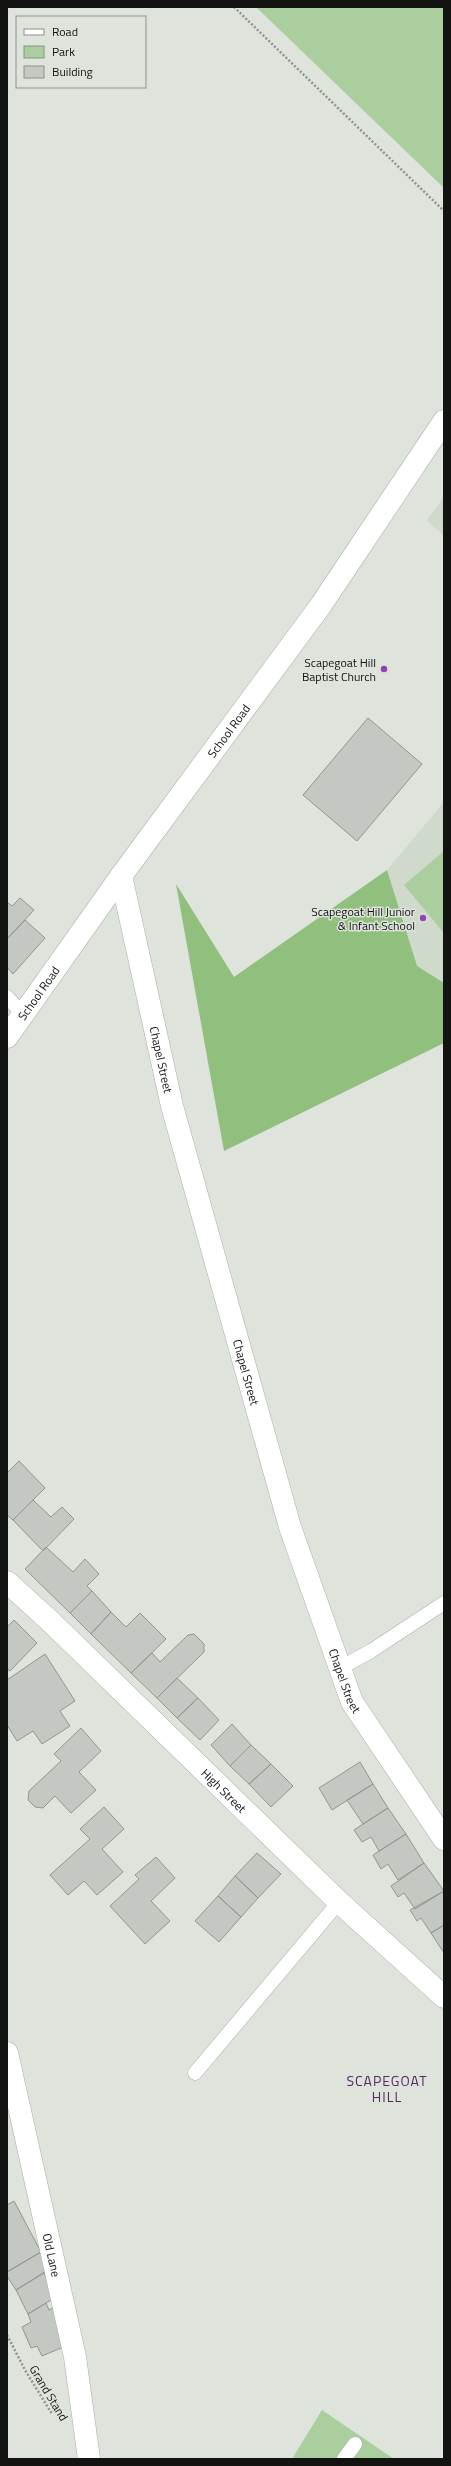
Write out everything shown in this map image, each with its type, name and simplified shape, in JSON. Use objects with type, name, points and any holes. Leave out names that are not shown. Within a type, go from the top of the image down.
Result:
[{"type":"street","name":"School Road","points":[[7,1037],[121,876],[321,605],[444,421]]},
{"type":"street","name":"Chapel Street","points":[[121,876],[174,1113],[290,1527],[352,1702],[444,1839]]},
{"type":"street","name":"High Street","points":[[7,1583],[50,1621],[339,1902],[444,1997]]},
{"type":"street","name":"Old Lane","points":[[7,2053],[75,2357],[89,2459]]},
{"type":"lane","points":[[7,997],[23,1014]]},
{"type":"lane","points":[[340,1668],[371,1651],[444,1603]]},
{"type":"lane","points":[[195,2073],[339,1902]]},
{"type":"lane","points":[[344,2459],[355,2444]]},
{"type":"path","points":[[234,7],[444,210]]},
{"type":"path","name":"Grand Stand","points":[[7,2335],[25,2370],[56,2421]]},
{"type":"shaded area","points":[[444,497],[444,536],[427,520]]},
{"type":"shaded area","name":"Scapegoat Hill Junior & Infant School","points":[[444,802],[444,983],[417,967],[387,870]]},
{"type":"green space","points":[[256,7],[444,7],[444,188]]},
{"type":"green space","points":[[444,851],[444,933],[404,885]]},
{"type":"green space","points":[[387,870],[417,966],[444,983],[444,1043],[224,1151],[176,884],[234,977]]},
{"type":"green space","points":[[322,2410],[394,2459],[292,2459]]},
{"type":"building","points":[[368,718],[422,764],[357,841],[303,795]]},
{"type":"building","points":[[20,898],[34,910],[7,939],[7,902],[12,906]]},
{"type":"building","points":[[25,920],[45,938],[13,974],[7,967],[7,939]]},
{"type":"building","points":[[19,1461],[45,1488],[13,1520],[7,1515],[7,1473]]},
{"type":"building","points":[[33,1500],[51,1517],[62,1507],[74,1519],[43,1551],[13,1520]]},
{"type":"building","points":[[46,1547],[73,1572],[85,1559],[99,1574],[87,1586],[92,1591],[70,1613],[25,1569]]},
{"type":"building","points":[[92,1591],[111,1612],[91,1634],[70,1613]]},
{"type":"building","points":[[111,1612],[126,1627],[140,1613],[166,1639],[131,1673],[91,1634]]},
{"type":"building","points":[[14,1620],[37,1643],[10,1671],[7,1669],[7,1627]]},
{"type":"building","points":[[194,1634],[204,1644],[204,1652],[157,1698],[131,1673],[152,1653],[160,1662],[188,1635]]},
{"type":"building","points":[[45,1654],[75,1701],[60,1711],[70,1726],[42,1744],[33,1731],[17,1741],[7,1725],[7,1680]]},
{"type":"building","points":[[177,1678],[198,1698],[177,1718],[157,1698]]},
{"type":"building","points":[[198,1698],[219,1720],[200,1740],[177,1718]]},
{"type":"building","points":[[232,1724],[251,1745],[230,1766],[211,1745]]},
{"type":"building","points":[[81,1728],[101,1751],[79,1772],[96,1790],[71,1813],[55,1796],[43,1808],[35,1807],[28,1800],[29,1791],[61,1761],[54,1754]]},
{"type":"building","points":[[251,1745],[271,1764],[249,1784],[230,1766]]},
{"type":"building","points":[[360,1762],[373,1784],[332,1810],[319,1788]]},
{"type":"building","points":[[271,1764],[293,1786],[271,1807],[249,1784]]},
{"type":"building","points":[[373,1784],[388,1808],[363,1824],[347,1800]]},
{"type":"building","points":[[104,1807],[124,1829],[102,1849],[123,1872],[97,1895],[84,1881],[68,1895],[50,1875],[90,1839],[80,1829]]},
{"type":"building","points":[[388,1808],[406,1834],[379,1851],[371,1837],[362,1842],[354,1830]]},
{"type":"building","points":[[406,1834],[424,1863],[398,1880],[388,1864],[381,1869],[373,1855]]},
{"type":"building","points":[[257,1853],[281,1874],[258,1898],[235,1876]]},
{"type":"building","points":[[156,1857],[175,1878],[151,1901],[170,1921],[145,1944],[110,1906],[139,1879],[135,1875]]},
{"type":"building","points":[[424,1863],[444,1891],[415,1909],[404,1893],[398,1897],[391,1886]]},
{"type":"building","points":[[235,1876],[258,1898],[241,1917],[218,1896]]},
{"type":"building","points":[[444,1891],[444,1925],[431,1933],[421,1918],[417,1921],[410,1910]]},
{"type":"building","points":[[218,1896],[241,1917],[219,1942],[195,1921]]},
{"type":"building","points":[[444,1925],[444,1953],[431,1933]]},
{"type":"building","points":[[14,2201],[41,2252],[7,2272],[7,2205]]},
{"type":"building","points":[[41,2252],[51,2268],[16,2290],[7,2276],[7,2272]]},
{"type":"building","points":[[44,2273],[56,2297],[28,2314],[16,2290]]},
{"type":"building","points":[[46,2303],[49,2310],[55,2307],[68,2345],[42,2356],[37,2346],[31,2348],[22,2327],[31,2322],[28,2314]]},
{"type":"place","name":"Scapegoat Hill Baptist Church","points":[[384,669]]},
{"type":"place","name":"Scapegoat Hill Junior & Infant School","points":[[423,918]]},
{"type":"district","name":"SCAPEGOAT HILL","points":[[387,2088]]}]
